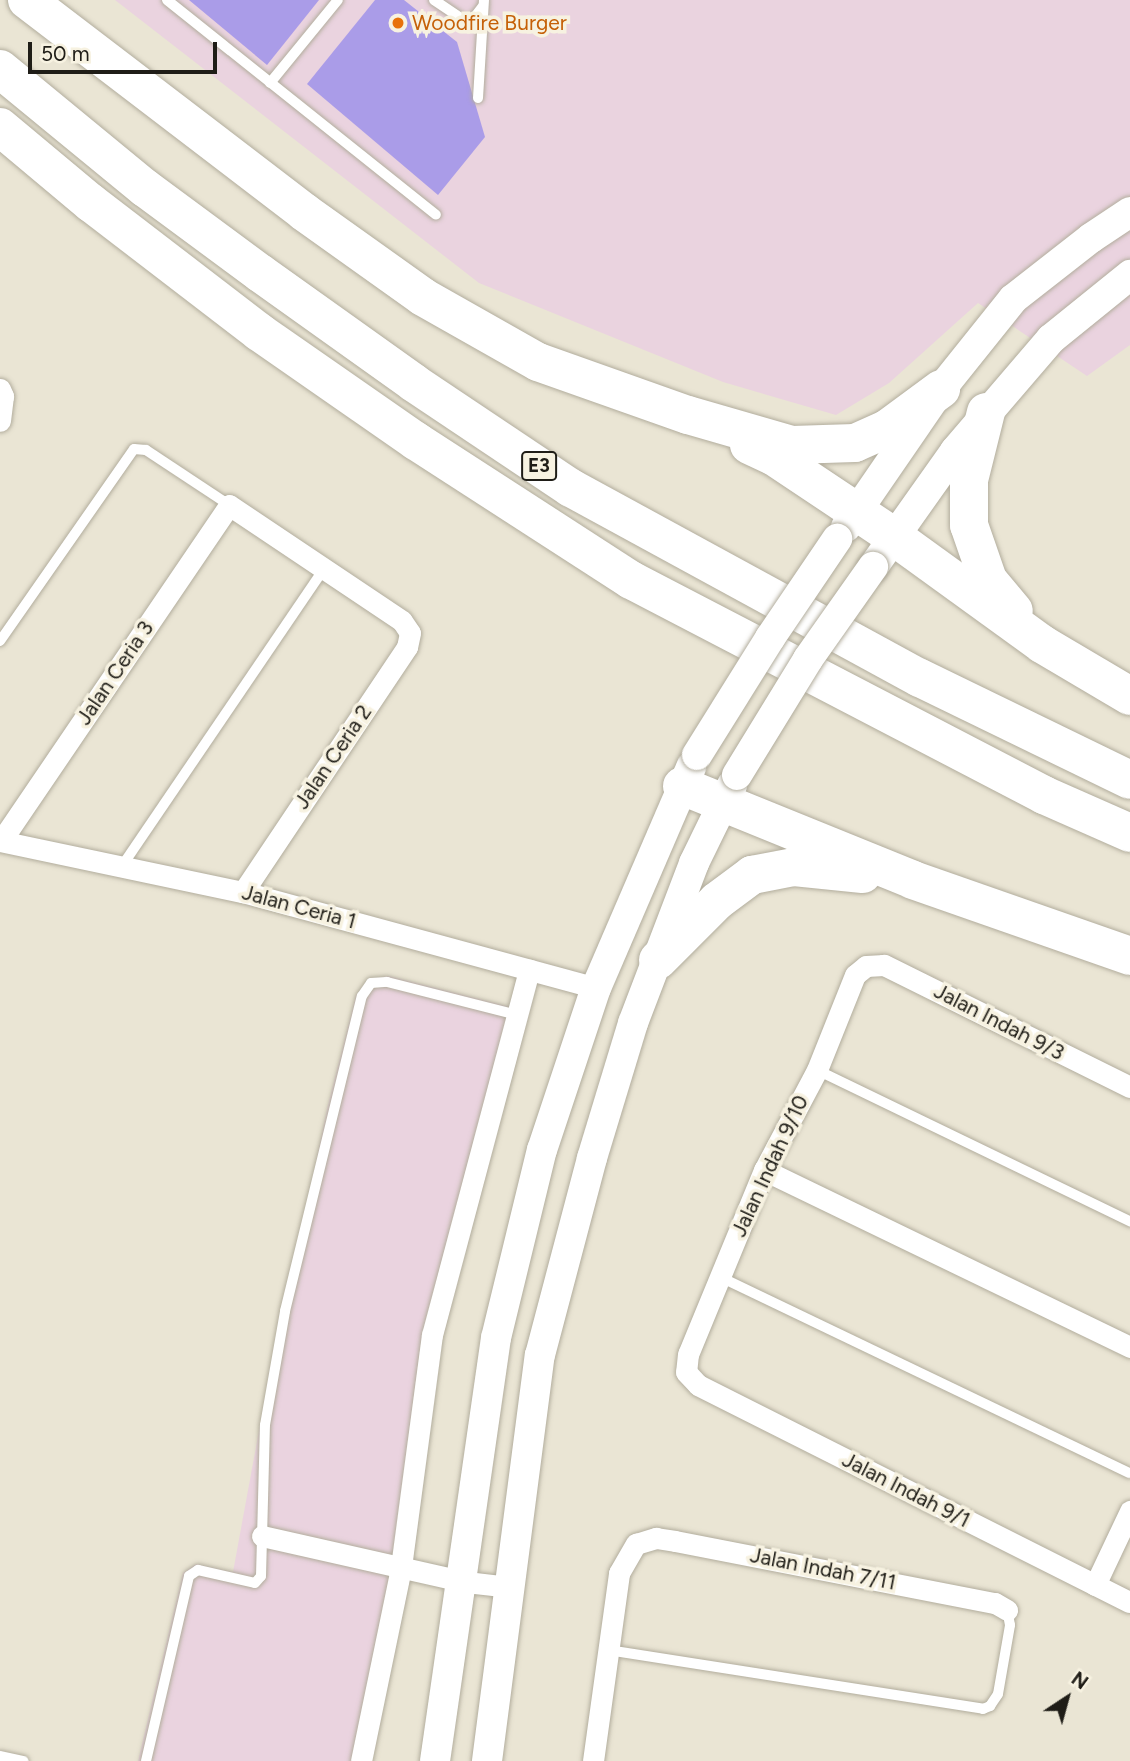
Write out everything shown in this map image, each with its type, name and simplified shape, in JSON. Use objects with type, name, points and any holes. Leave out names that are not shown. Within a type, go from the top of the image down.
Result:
[{"type":"highway","points":[[27,0],[304,212],[423,297],[538,362],[688,415],[792,445],[855,443],[888,428],[941,389]]},
{"type":"highway","name":"E3","points":[[0,69],[145,188],[239,257],[414,383],[571,488],[920,678],[1130,780]]},
{"type":"highway","name":"E3","points":[[0,127],[90,203],[259,332],[416,441],[631,580],[1044,794],[1130,833]]},
{"type":"highway","points":[[986,412],[969,480],[969,525],[988,580],[1042,644]]},
{"type":"highway","points":[[688,415],[773,456],[847,525],[883,551],[1130,696]]},
{"type":"highway","points":[[689,770],[914,880],[1130,956]]},
{"type":"highway","points":[[658,960],[717,901],[752,875],[794,867],[914,880]]},
{"type":"main road","points":[[435,1761],[496,1338],[542,1150],[596,988],[689,770],[769,638],[941,389],[1013,299],[1091,238],[1130,212]]},
{"type":"main road","points":[[486,1761],[540,1355],[592,1158],[633,1023],[729,789],[808,659],[883,551],[986,412],[1051,339],[1130,275]]},
{"type":"street","points":[[0,421],[1,393]]},
{"type":"street","points":[[229,505],[325,568]]},
{"type":"street","name":"Jalan Ceria 3","points":[[0,841],[229,505]]},
{"type":"street","name":"Jalan Ceria 2","points":[[243,892],[407,647],[410,633],[402,621],[325,568]]},
{"type":"street","name":"Jalan Ceria 1","points":[[0,841],[243,892],[596,988]]},
{"type":"street","name":"Jalan Indah 9/3","points":[[866,966],[884,965],[1130,1087]]},
{"type":"street","name":"Jalan Indah 9/10","points":[[686,1371],[688,1354],[764,1170],[817,1070],[855,975],[866,966]]},
{"type":"street","points":[[361,1761],[401,1567],[432,1335],[529,970]]},
{"type":"street","points":[[764,1170],[1130,1347]]},
{"type":"street","name":"Jalan Indah 9/1","points":[[686,1371],[698,1385],[1130,1602]]},
{"type":"street","points":[[1095,1585],[1130,1511]]},
{"type":"street","points":[[262,1536],[461,1580],[509,1587]]},
{"type":"street","name":"Jalan Indah 7/11","points":[[608,1650],[619,1573],[626,1556],[636,1545],[656,1538],[995,1603],[1007,1611]]},
{"type":"street","points":[[593,1761],[608,1650]]},
{"type":"lane","points":[[167,0],[436,215]]},
{"type":"lane","points":[[270,83],[338,0]]},
{"type":"lane","points":[[434,0],[465,22],[473,19],[484,2]]},
{"type":"lane","points":[[478,98],[484,2]]},
{"type":"lane","points":[[0,641],[134,449],[146,450],[229,505]]},
{"type":"lane","points":[[122,866],[325,568]]},
{"type":"lane","points":[[146,1761],[189,1576],[198,1570],[255,1583],[261,1576],[265,1425],[285,1311],[362,996],[371,983],[387,982],[517,1015]]},
{"type":"lane","points":[[817,1070],[1130,1221]]},
{"type":"lane","points":[[719,1277],[1130,1473]]},
{"type":"lane","points":[[608,1650],[983,1709],[990,1706],[998,1694],[1010,1625],[1007,1611]]},
{"type":"lane","points":[[0,1756],[23,1761]]},
{"type":"shaded area","points":[[115,0],[1130,0],[1130,345],[1087,376],[978,303],[889,383],[836,415],[723,382],[479,283]]},
{"type":"shaded area","points":[[389,976],[527,1011],[441,1336],[371,1761],[138,1761],[183,1573],[196,1564],[233,1572],[260,1425],[328,1105],[356,995],[368,979]]},
{"type":"building","points":[[189,0],[319,0],[267,65]]},
{"type":"building","points":[[375,0],[404,0],[457,42],[485,137],[438,195],[307,84]]},
{"type":"place","name":"Woodfire Burger","points":[[398,23]]}]
